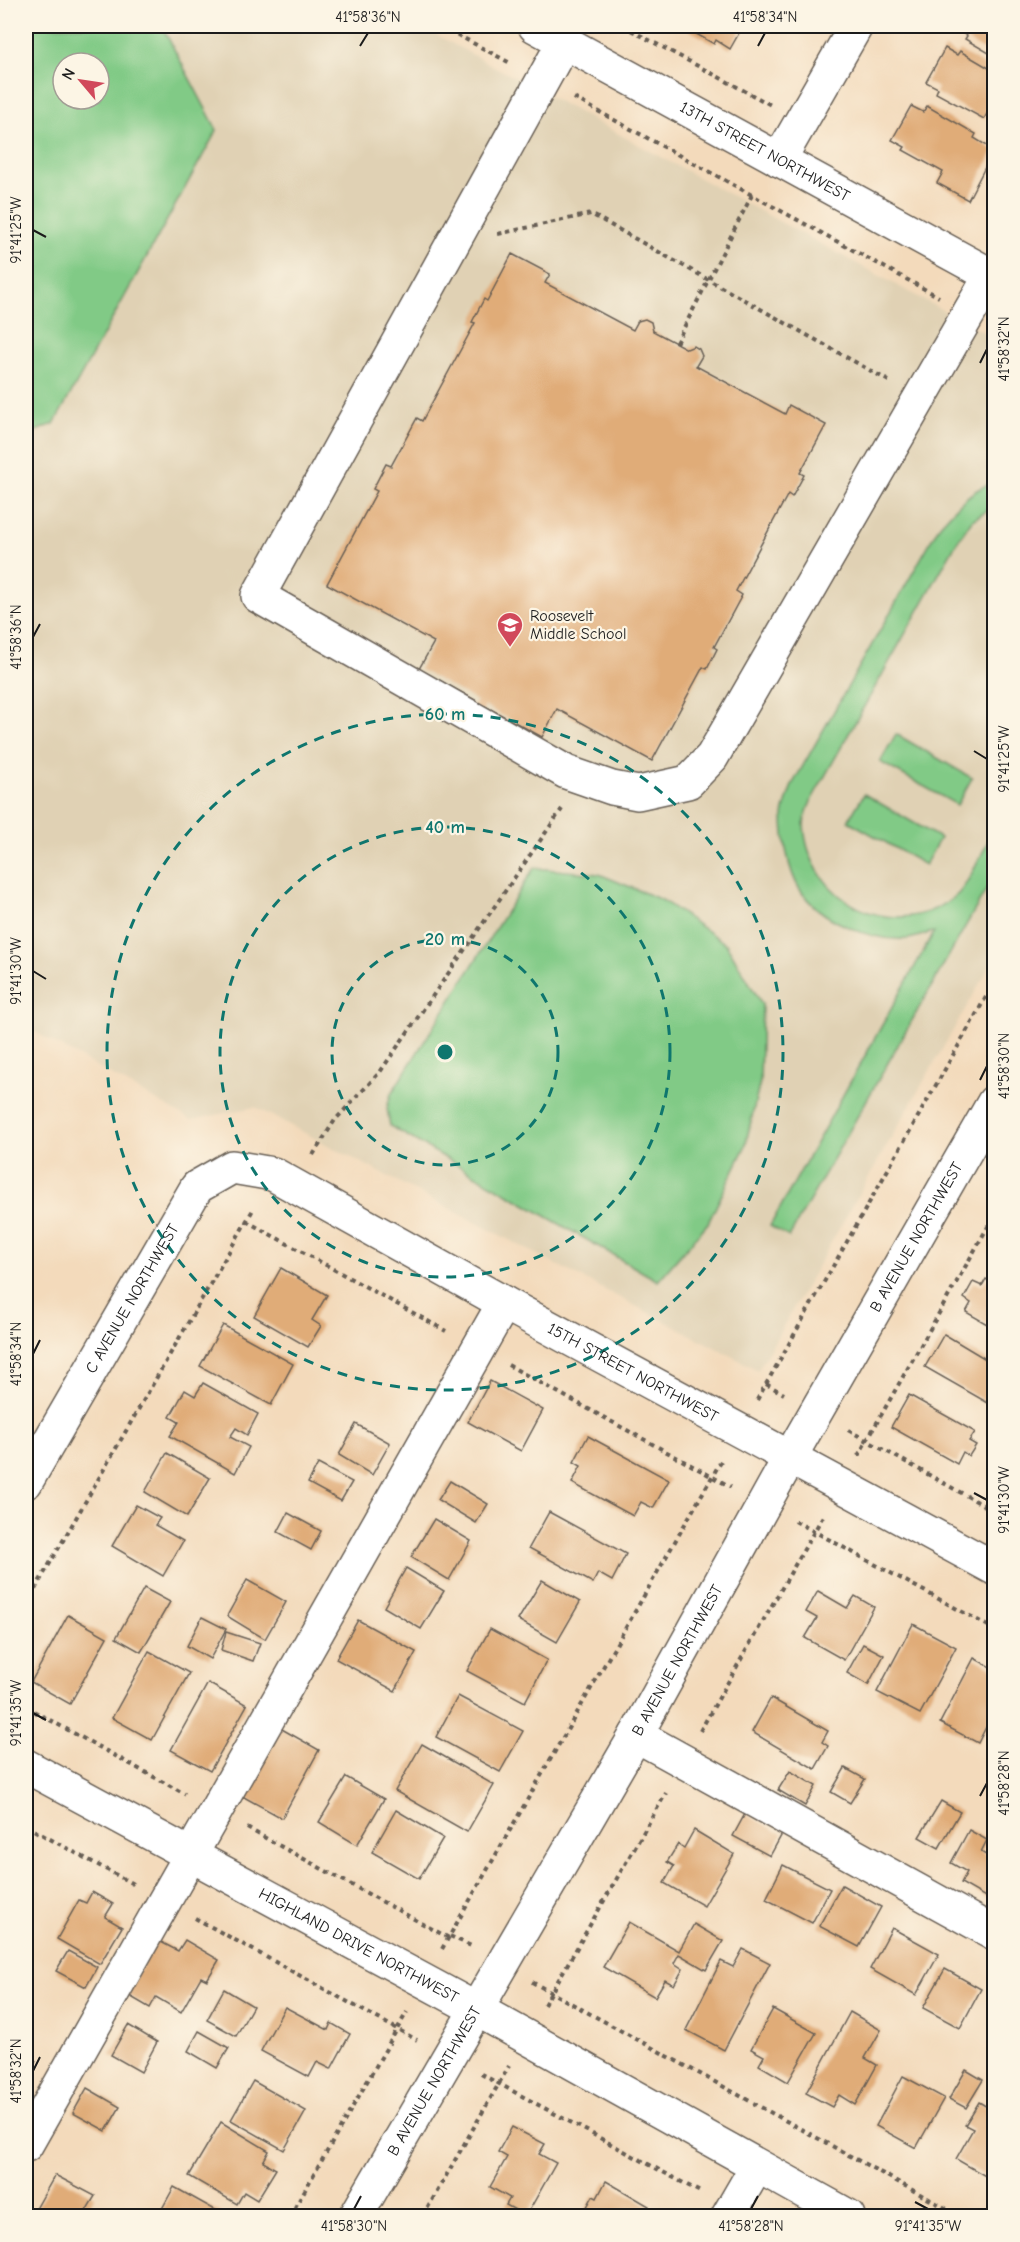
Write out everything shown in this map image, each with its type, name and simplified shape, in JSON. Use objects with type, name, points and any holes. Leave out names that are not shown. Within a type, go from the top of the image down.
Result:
[{"type":"street","name":"13TH STREET NORTHWEST","points":[[535,26],[993,276]]},
{"type":"street","points":[[779,160],[856,26]]},
{"type":"street","points":[[564,42],[258,596],[566,772],[612,788],[638,794],[688,782],[712,758],[969,313],[993,276]]},
{"type":"street","name":"B AVENUE NORTHWEST","points":[[356,2217],[636,1735],[790,1457],[994,1102]]},
{"type":"street","name":"C AVENUE NORTHWEST","points":[[26,1482],[197,1187],[232,1167],[265,1187]]},
{"type":"street","name":"15TH STREET NORTHWEST","points":[[265,1187],[504,1303],[994,1568]]},
{"type":"street","points":[[26,2145],[504,1303]]},
{"type":"street","points":[[636,1735],[994,1933]]},
{"type":"street","name":"HIGHLAND DRIVE NORTHWEST","points":[[26,1766],[476,2009],[849,2217]]},
{"type":"street","points":[[730,2213],[757,2166]]},
{"type":"path","points":[[441,26],[969,313]]},
{"type":"path","points":[[623,26],[774,107]]},
{"type":"path","points":[[676,343],[752,195]]},
{"type":"path","points":[[487,237],[591,214],[920,399]]},
{"type":"path","points":[[312,1158],[335,1120],[380,1072],[564,806]]},
{"type":"path","points":[[754,1406],[994,983]]},
{"type":"path","points":[[26,1605],[265,1187]]},
{"type":"path","points":[[855,1462],[994,1216]]},
{"type":"path","points":[[766,1384],[785,1395]]},
{"type":"path","points":[[848,1430],[994,1510]]},
{"type":"path","points":[[437,1958],[725,1454]]},
{"type":"path","points":[[795,1521],[994,1629]]},
{"type":"path","points":[[26,1826],[418,2041]]},
{"type":"path","points":[[450,1936],[471,1946]]},
{"type":"path","points":[[531,1982],[960,2217]]},
{"type":"path","points":[[290,2217],[409,2008]]},
{"type":"path","points":[[423,2217],[511,2063]]},
{"type":"path","points":[[480,2073],[730,2213]]},
{"type":"shaded area","name":"Roosevelt Middle School","points":[[26,26],[420,26],[994,338],[994,959],[758,1370],[255,1107],[191,1120],[26,1027]]},
{"type":"green space","points":[[26,26],[156,26],[165,32],[217,130],[54,424],[26,435]]},
{"type":"green space","points":[[994,483],[994,507],[972,520],[957,542],[812,799],[804,825],[810,853],[822,876],[839,895],[860,909],[884,916],[909,916],[934,909],[958,894],[972,873],[994,830],[994,876],[789,1237],[770,1226],[934,932],[908,939],[878,937],[847,927],[819,910],[808,900],[795,881],[784,834],[784,808],[792,785],[940,525],[971,494]]},
{"type":"green space","points":[[896,734],[972,778],[957,805],[880,762]]},
{"type":"green space","points":[[864,794],[940,838],[925,865],[848,821]]},
{"type":"green space","points":[[534,868],[599,874],[662,900],[726,944],[762,1004],[760,1082],[745,1147],[708,1223],[658,1281],[390,1126],[387,1108],[391,1094]]},
{"type":"building","points":[[682,26],[743,26],[730,49],[716,40],[714,44]]},
{"type":"building","points":[[957,26],[994,26],[994,56],[965,39],[967,36],[956,29]]},
{"type":"building","points":[[945,48],[957,55],[960,51],[994,71],[994,101],[984,119],[936,93],[938,88],[926,82]]},
{"type":"building","points":[[911,106],[923,112],[927,106],[976,134],[974,138],[994,150],[968,200],[937,183],[943,172],[903,150],[905,147],[892,140]]},
{"type":"building","points":[[512,254],[550,274],[545,283],[633,330],[638,321],[645,319],[651,322],[653,331],[687,349],[694,346],[699,349],[702,356],[696,366],[785,414],[789,405],[826,425],[800,473],[804,475],[792,497],[788,494],[736,591],[742,595],[714,647],[717,649],[707,669],[703,667],[652,761],[557,709],[542,737],[485,706],[482,712],[473,707],[477,701],[419,669],[434,642],[327,584],[377,491],[373,489],[386,464],[391,466],[417,418],[422,421],[475,323],[472,322],[484,299],[487,301]]},
{"type":"building","points":[[281,1268],[327,1295],[312,1320],[321,1326],[308,1347],[254,1316]]},
{"type":"building","points":[[986,1279],[994,1284],[994,1328],[966,1312],[971,1303],[964,1298],[973,1282],[982,1286]]},
{"type":"building","points":[[223,1325],[293,1364],[271,1405],[200,1366]]},
{"type":"building","points":[[944,1334],[994,1364],[994,1393],[988,1403],[925,1367]]},
{"type":"building","points":[[490,1381],[543,1410],[521,1451],[468,1422]]},
{"type":"building","points":[[203,1383],[258,1414],[247,1435],[236,1428],[230,1437],[249,1447],[235,1473],[170,1436],[179,1422],[170,1417],[185,1390],[195,1396]]},
{"type":"building","points":[[909,1395],[975,1432],[969,1441],[976,1445],[969,1456],[963,1452],[957,1464],[891,1427]]},
{"type":"building","points":[[356,1424],[390,1443],[372,1475],[339,1455]]},
{"type":"building","points":[[588,1436],[669,1480],[653,1508],[641,1502],[633,1516],[572,1483],[581,1466],[574,1462]]},
{"type":"building","points":[[167,1453],[210,1478],[187,1517],[145,1492]]},
{"type":"building","points":[[318,1464],[352,1482],[341,1501],[308,1483]]},
{"type":"building","points":[[450,1481],[488,1504],[476,1523],[438,1500]]},
{"type":"building","points":[[136,1505],[160,1518],[155,1525],[183,1541],[163,1576],[112,1546]]},
{"type":"building","points":[[549,1512],[626,1554],[612,1581],[598,1573],[593,1583],[529,1548]]},
{"type":"building","points":[[288,1513],[321,1531],[311,1550],[278,1532]]},
{"type":"building","points":[[434,1519],[471,1541],[449,1580],[411,1557]]},
{"type":"building","points":[[406,1568],[444,1591],[421,1629],[384,1607]]},
{"type":"building","points":[[247,1580],[286,1602],[265,1639],[227,1616]]},
{"type":"building","points":[[542,1580],[580,1602],[557,1642],[518,1620]]},
{"type":"building","points":[[144,1588],[170,1602],[141,1652],[116,1638]]},
{"type":"building","points":[[818,1591],[847,1608],[855,1596],[874,1607],[844,1660],[805,1638],[817,1618],[806,1612]]},
{"type":"building","points":[[68,1615],[107,1637],[70,1704],[31,1682]]},
{"type":"building","points":[[202,1617],[226,1629],[210,1659],[187,1646]]},
{"type":"building","points":[[358,1620],[416,1652],[395,1691],[336,1659]]},
{"type":"building","points":[[913,1624],[956,1647],[920,1714],[877,1692]]},
{"type":"building","points":[[490,1629],[547,1660],[525,1702],[467,1671]]},
{"type":"building","points":[[226,1632],[260,1643],[253,1661],[221,1650]]},
{"type":"building","points":[[863,1644],[884,1655],[868,1685],[847,1673]]},
{"type":"building","points":[[149,1651],[189,1673],[152,1740],[112,1718]]},
{"type":"building","points":[[974,1658],[994,1669],[994,1711],[978,1743],[940,1723]]},
{"type":"building","points":[[208,1683],[247,1705],[210,1771],[171,1750]]},
{"type":"building","points":[[458,1696],[523,1731],[500,1772],[436,1737]]},
{"type":"building","points":[[771,1698],[828,1731],[822,1742],[828,1746],[815,1769],[752,1732]]},
{"type":"building","points":[[280,1728],[319,1750],[282,1818],[242,1796]]},
{"type":"building","points":[[422,1744],[494,1785],[467,1832],[395,1791]]},
{"type":"building","points":[[845,1768],[865,1779],[850,1803],[831,1792]]},
{"type":"building","points":[[790,1771],[816,1786],[805,1806],[778,1790]]},
{"type":"building","points":[[346,1777],[384,1799],[357,1845],[319,1822]]},
{"type":"building","points":[[941,1801],[960,1812],[939,1848],[919,1837]]},
{"type":"building","points":[[396,1810],[443,1838],[419,1879],[372,1852]]},
{"type":"building","points":[[745,1814],[782,1834],[770,1856],[733,1836]]},
{"type":"building","points":[[694,1830],[734,1854],[704,1906],[664,1883],[674,1866],[667,1862],[678,1844],[684,1848]]},
{"type":"building","points":[[969,1830],[987,1840],[981,1852],[994,1860],[994,1902],[961,1883],[967,1872],[951,1863]]},
{"type":"building","points":[[783,1865],[830,1889],[812,1923],[766,1899]]},
{"type":"building","points":[[842,1885],[881,1907],[859,1947],[819,1926]]},
{"type":"building","points":[[92,1892],[113,1904],[105,1917],[122,1927],[100,1964],[57,1939],[79,1900],[86,1903]]},
{"type":"building","points":[[629,1922],[679,1951],[694,1924],[723,1941],[706,1970],[679,1954],[674,1963],[683,1969],[674,1985],[665,1980],[655,1997],[603,1967]]},
{"type":"building","points":[[892,1928],[939,1954],[916,1995],[870,1969]]},
{"type":"building","points":[[157,1940],[178,1951],[185,1940],[219,1960],[207,1980],[201,1977],[181,2012],[156,1997],[150,2008],[126,1994]]},
{"type":"building","points":[[743,1949],[770,1963],[724,2050],[686,2030],[721,1961],[733,1967]]},
{"type":"building","points":[[68,1951],[97,1967],[86,1987],[56,1971]]},
{"type":"building","points":[[945,1969],[981,1989],[960,2028],[923,2008]]},
{"type":"building","points":[[224,1989],[253,2006],[236,2036],[207,2020]]},
{"type":"building","points":[[285,2007],[328,2030],[331,2023],[350,2034],[331,2069],[317,2062],[309,2077],[261,2051]]},
{"type":"building","points":[[773,2009],[816,2033],[788,2082],[759,2065],[764,2056],[751,2049]]},
{"type":"building","points":[[850,2012],[881,2030],[865,2058],[877,2065],[855,2105],[839,2095],[832,2107],[806,2093]]},
{"type":"building","points":[[128,2025],[157,2042],[141,2072],[111,2055]]},
{"type":"building","points":[[199,2031],[229,2048],[217,2068],[188,2051]]},
{"type":"building","points":[[26,2056],[36,2061],[26,2080]]},
{"type":"building","points":[[966,2070],[983,2080],[966,2108],[949,2099]]},
{"type":"building","points":[[903,2076],[944,2098],[916,2148],[876,2126]]},
{"type":"building","points":[[253,2081],[306,2111],[284,2150],[231,2120]]},
{"type":"building","points":[[87,2088],[120,2107],[106,2131],[73,2113]]},
{"type":"building","points":[[979,2102],[994,2111],[994,2181],[956,2159],[973,2129],[965,2125]]},
{"type":"building","points":[[221,2122],[269,2151],[263,2162],[276,2169],[257,2200],[244,2192],[237,2204],[189,2176]]},
{"type":"building","points":[[512,2127],[545,2144],[539,2154],[556,2163],[526,2216],[506,2205],[510,2198],[490,2187],[507,2157],[498,2152]]},
{"type":"building","points":[[55,2175],[95,2196],[83,2216],[32,2216]]},
{"type":"building","points":[[606,2181],[649,2206],[644,2216],[582,2216],[593,2196],[597,2198]]},
{"type":"building","points":[[174,2187],[226,2216],[158,2216]]},
{"type":"place","name":"Roosevelt Middle School","points":[[510,648]]}]
